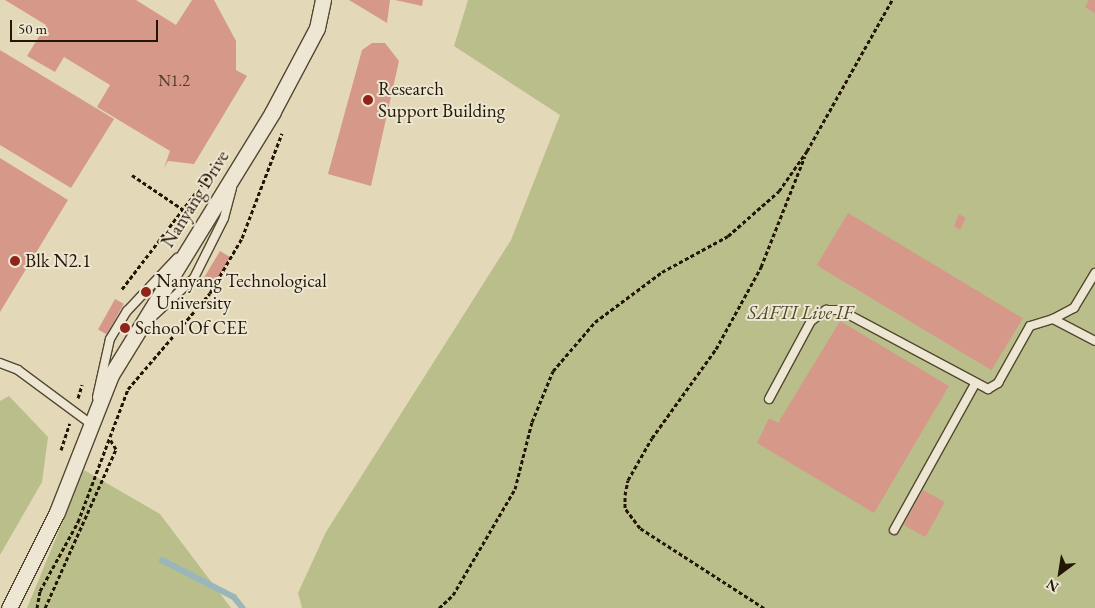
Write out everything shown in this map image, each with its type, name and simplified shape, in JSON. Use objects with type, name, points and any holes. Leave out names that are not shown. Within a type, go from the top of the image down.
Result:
[{"type":"street","name":"Nanyang Drive","points":[[9,608],[57,512],[111,375],[304,56],[317,28],[323,0]]},
{"type":"lane","points":[[140,327],[168,306],[210,251],[224,218],[234,173]]},
{"type":"lane","points":[[0,363],[18,370],[94,418],[100,372],[110,339],[128,310],[186,250]]},
{"type":"lane","points":[[768,399],[811,321],[826,310],[840,310],[974,384],[988,389],[998,383],[1030,326],[1074,308],[1095,273]]},
{"type":"lane","points":[[1053,318],[1095,341]]},
{"type":"lane","points":[[894,530],[974,384]]},
{"type":"path","points":[[439,608],[453,595],[515,489],[532,422],[553,371],[575,342],[595,322],[662,272],[728,236],[779,191],[808,151],[892,0]]},
{"type":"path","points":[[38,608],[38,596],[78,522],[128,389],[210,292],[242,238],[283,130]]},
{"type":"path","points":[[764,608],[716,573],[640,528],[625,508],[625,496],[628,480],[652,438],[716,349],[761,267],[808,151]]},
{"type":"path","points":[[122,288],[185,212],[222,158]]},
{"type":"path","points":[[132,175],[185,212]]},
{"type":"path","points":[[45,608],[116,449],[110,439]]},
{"type":"green space","name":"SAFTI Live IF","points":[[468,0],[1095,0],[1095,608],[302,608],[298,593],[326,532],[511,240],[560,115],[454,46]]},
{"type":"green space","points":[[9,396],[48,437],[42,482],[0,555],[0,401]]},
{"type":"green space","points":[[84,470],[160,514],[231,608],[27,608]]},
{"type":"building","points":[[5,0],[136,0],[176,25],[192,0],[214,0],[236,41],[236,70],[247,76],[194,164],[168,161],[164,168],[170,151],[97,107],[110,85],[64,57],[55,72],[27,56],[46,25]]},
{"type":"building","points":[[349,0],[390,0],[387,23]]},
{"type":"building","points":[[395,0],[423,0],[422,6]]},
{"type":"building","points":[[1089,0],[1095,0],[1095,13],[1085,7]]},
{"type":"building","name":"Research Support Building","points":[[372,43],[385,43],[399,61],[371,186],[328,174],[362,50]]},
{"type":"building","points":[[0,50],[114,119],[71,188],[0,145]]},
{"type":"building","name":"Blk N2.1","points":[[0,158],[68,200],[0,312]]},
{"type":"building","points":[[848,213],[1023,318],[991,370],[817,265]]},
{"type":"building","points":[[959,214],[966,218],[960,230],[954,226]]},
{"type":"building","points":[[220,251],[230,257],[213,286],[202,280]]},
{"type":"building","points":[[115,299],[124,304],[107,334],[98,330]]},
{"type":"building","points":[[840,321],[949,386],[874,513],[757,443],[769,418],[778,423]]},
{"type":"building","points":[[923,490],[945,502],[925,537],[904,525]]},
{"type":"waterway","points":[[162,560],[234,597],[243,608]]},
{"type":"place","name":"Research Support Building","points":[[368,100]]},
{"type":"place","name":"Blk N2.1","points":[[15,261]]},
{"type":"place","name":"Nanyang Technological University","points":[[146,292]]},
{"type":"place","name":"School Of CEE","points":[[125,328]]}]
